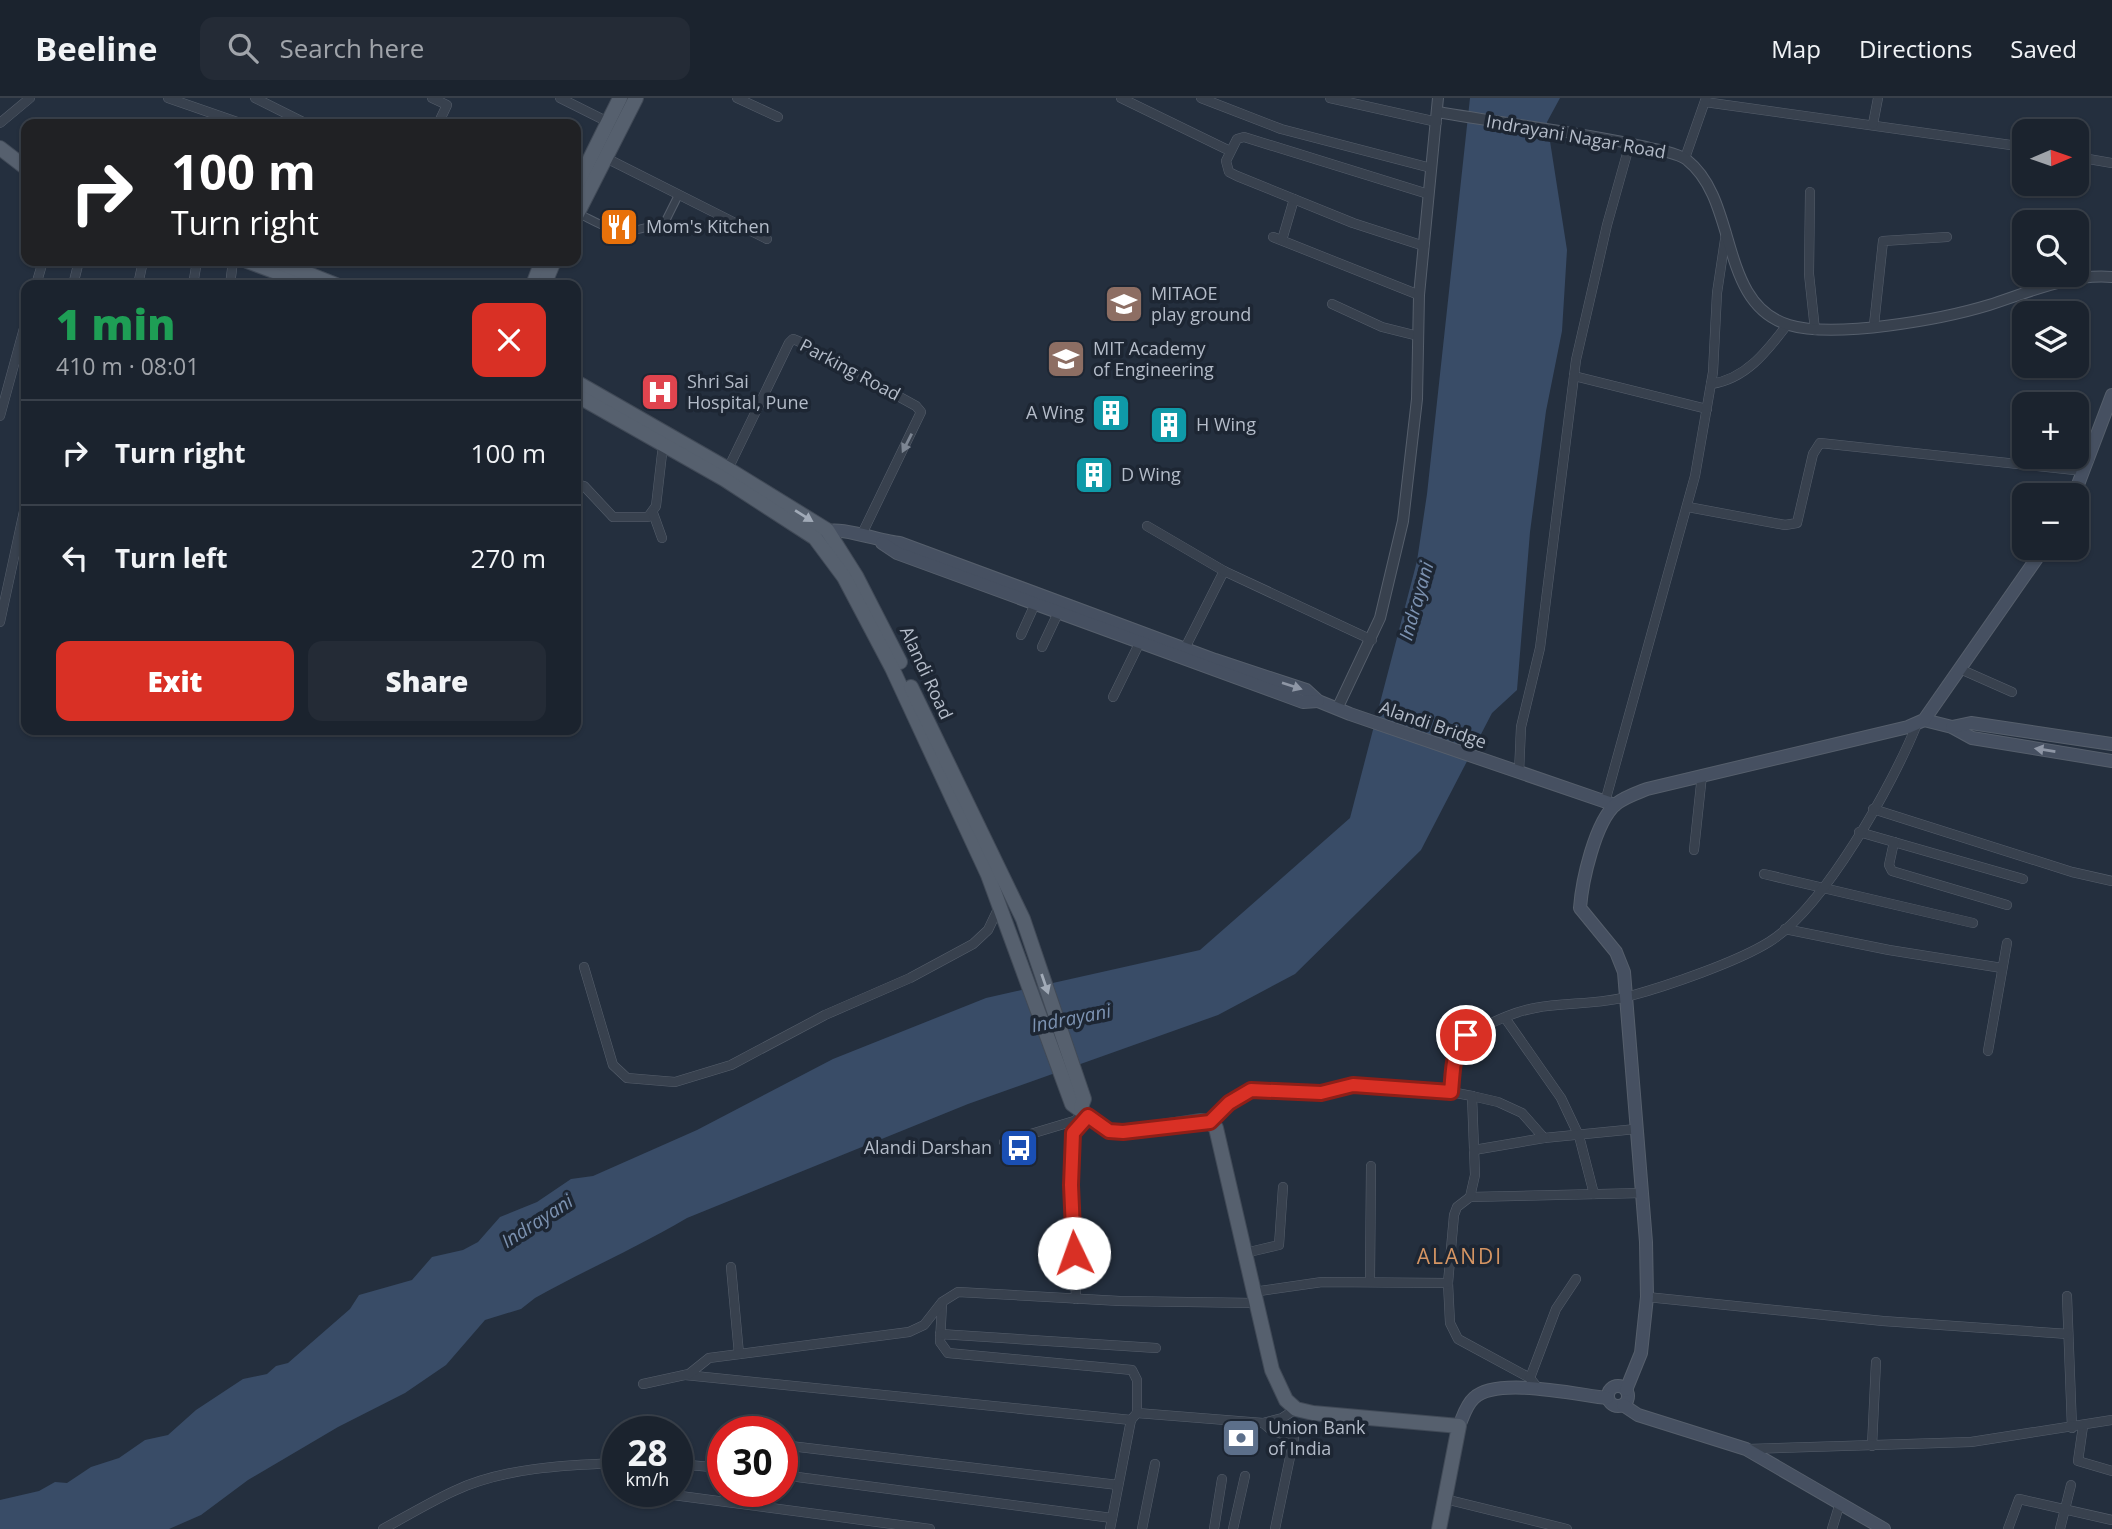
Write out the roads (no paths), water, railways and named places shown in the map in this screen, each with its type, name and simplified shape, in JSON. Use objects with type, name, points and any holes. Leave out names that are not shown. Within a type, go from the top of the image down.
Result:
[{"type":"main road","points":[[615,125],[620,98]]},
{"type":"main road","points":[[581,180],[599,155],[615,125],[636,98]]},
{"type":"main road","points":[[0,148],[21,162]]},
{"type":"main road","points":[[581,204],[599,155]]},
{"type":"main road","points":[[267,266],[299,280]]},
{"type":"main road","points":[[288,266],[324,280]]},
{"type":"main road","name":"Alandi Road","points":[[581,386],[822,534],[900,674],[990,865],[1023,919],[1074,1091]]},
{"type":"main road","points":[[2089,460],[2112,394]]},
{"type":"main road","points":[[581,398],[663,445],[726,474]]},
{"type":"main road","name":"Alandi Road","points":[[726,474],[786,519],[822,534]]},
{"type":"main road","name":"Alandi Bridge","points":[[822,534],[861,536],[881,542],[897,553],[932,561],[1021,593],[1144,642],[1227,669],[1303,702],[1318,701],[1610,803]]},
{"type":"main road","points":[[1920,722],[2036,560]]},
{"type":"main road","points":[[1623,1405],[1628,1397],[1626,1390],[1641,1353],[1647,1297],[1627,998],[1621,959],[1580,908],[1591,854],[1610,803],[1647,789],[1920,722],[1952,727],[1972,738],[2112,761]]},
{"type":"main road","points":[[1952,727],[1971,723],[2112,744]]},
{"type":"main road","name":"Alandi Road","points":[[990,865],[1007,927],[1074,1091]]},
{"type":"main road","points":[[1074,1091],[1072,1104],[1109,1131],[1123,1132],[1210,1122],[1220,1136],[1272,1370],[1286,1399],[1296,1409],[1459,1426]]},
{"type":"main road","points":[[1439,1529],[1459,1426],[1475,1397],[1534,1383],[1607,1398],[1614,1406],[1623,1405],[1638,1415],[1746,1449],[1884,1529]]},
{"type":"main road","points":[[1607,1398],[1614,1387],[1626,1390]]},
{"type":"street","points":[[0,123],[30,98]]},
{"type":"street","points":[[168,98],[229,119]]},
{"type":"street","points":[[255,98],[297,119]]},
{"type":"street","points":[[432,98],[447,105],[440,119]]},
{"type":"street","points":[[560,98],[615,125]]},
{"type":"street","points":[[737,98],[778,117]]},
{"type":"street","points":[[1121,98],[1230,150]]},
{"type":"street","points":[[1201,98],[1281,129],[1431,168]]},
{"type":"street","points":[[1330,98],[1438,117]]},
{"type":"street","points":[[1337,709],[1372,640],[1386,599],[1403,521],[1417,399],[1419,295],[1438,98]]},
{"type":"street","points":[[1873,124],[1878,98]]},
{"type":"street","points":[[1685,158],[1705,100],[2012,145]]},
{"type":"street","name":"Indrayani Nagar Road","points":[[1438,117],[1451,115],[1626,143],[1685,158],[1709,186],[1751,296],[1764,311],[1787,325],[1815,330],[1956,314],[2066,282],[2112,277]]},
{"type":"street","points":[[1424,246],[1294,199],[1229,172],[1226,161],[1237,139],[1244,137],[1428,194]]},
{"type":"street","points":[[1519,773],[1521,727],[1540,648],[1574,376],[1626,143]]},
{"type":"street","points":[[599,155],[767,239]]},
{"type":"street","points":[[2090,159],[2112,163]]},
{"type":"street","points":[[1810,192],[1809,274],[1815,330]]},
{"type":"street","points":[[581,217],[615,230],[631,231],[644,225],[664,224],[678,196]]},
{"type":"street","points":[[1294,199],[1277,239],[1419,295]]},
{"type":"street","points":[[1610,803],[1688,507],[1711,384],[1717,293],[1726,233]]},
{"type":"street","points":[[1874,325],[1883,241],[1947,237]]},
{"type":"street","points":[[1332,304],[1382,327],[1418,336]]},
{"type":"street","points":[[1711,384],[1727,382],[1761,359],[1787,325]]},
{"type":"street","points":[[0,416],[21,339]]},
{"type":"street","name":"Parking Road","points":[[726,474],[789,343],[793,339],[798,341],[921,412],[861,536]]},
{"type":"street","points":[[1574,376],[1707,409]]},
{"type":"street","points":[[1688,507],[1785,526],[1797,523],[1813,454],[1819,443],[2012,460]]},
{"type":"street","points":[[662,538],[653,513],[663,445]]},
{"type":"street","points":[[581,485],[613,517],[648,517],[653,513]]},
{"type":"street","points":[[0,622],[21,525]]},
{"type":"street","points":[[1147,526],[1224,571],[1372,640]]},
{"type":"street","points":[[1182,653],[1224,571]]},
{"type":"street","points":[[1021,635],[1042,603]]},
{"type":"street","points":[[1042,647],[1065,612]]},
{"type":"street","points":[[1114,697],[1144,642]]},
{"type":"street","points":[[1960,669],[2012,692]]},
{"type":"street","points":[[1451,1092],[1459,1042],[1466,1035],[1533,1008],[1627,998],[1749,952],[1785,929],[1821,887],[1859,832],[1899,766],[1920,722]]},
{"type":"street","points":[[1695,850],[1702,775]]},
{"type":"street","points":[[1873,809],[2072,872],[2112,881]]},
{"type":"street","points":[[1859,832],[2023,879]]},
{"type":"street","points":[[1894,842],[1889,865],[1892,871],[2007,905]]},
{"type":"street","points":[[1764,874],[1973,923]]},
{"type":"street","points":[[584,967],[613,1065],[619,1073],[638,1080],[675,1082],[731,1065],[825,1015],[910,978],[962,950],[981,939],[1000,906]]},
{"type":"street","points":[[1785,929],[1889,950],[2002,968]]},
{"type":"street","points":[[1988,1051],[2007,943]]},
{"type":"street","points":[[1505,1018],[1562,1098],[1579,1136],[1594,1194]]},
{"type":"street","points":[[1210,1122],[1229,1103],[1251,1090],[1321,1093],[1353,1085],[1451,1092],[1498,1102],[1522,1113],[1544,1138]]},
{"type":"street","points":[[1470,1197],[1475,1175],[1472,1096]]},
{"type":"street","points":[[1004,1142],[1074,1121],[1085,1112]]},
{"type":"street","points":[[1076,1299],[1071,1154],[1073,1133],[1085,1112]]},
{"type":"street","points":[[1474,1150],[1544,1138],[1636,1129]]},
{"type":"street","points":[[1370,1280],[1371,1166]]},
{"type":"street","points":[[1245,1253],[1279,1245],[1283,1187]]},
{"type":"street","points":[[1576,1279],[1556,1309],[1534,1383],[1458,1339],[1450,1323],[1448,1283],[1457,1207],[1470,1197],[1642,1193]]},
{"type":"street","points":[[731,1267],[739,1354]]},
{"type":"street","points":[[685,1375],[709,1358],[909,1332],[924,1325],[942,1303],[958,1292],[1076,1299],[1254,1298],[1322,1282],[1370,1280],[1448,1283]]},
{"type":"street","points":[[2067,1296],[2072,1427]]},
{"type":"street","points":[[1647,1297],[1883,1321],[2068,1334]]},
{"type":"street","points":[[942,1303],[941,1348],[948,1353],[1132,1370],[1137,1380],[1134,1417],[1110,1529]]},
{"type":"street","points":[[940,1334],[1156,1348]]},
{"type":"street","points":[[1872,1446],[1876,1362]]},
{"type":"street","points":[[643,1384],[685,1375],[1134,1417],[1263,1423],[1282,1418],[1296,1409]]},
{"type":"street","points":[[1746,1449],[1971,1442],[2112,1420]]},
{"type":"street","points":[[1263,1423],[1271,1430],[1294,1438],[1275,1529]]},
{"type":"street","points":[[2083,1426],[2078,1461],[2112,1471]]},
{"type":"street","points":[[798,1447],[1118,1485]]},
{"type":"street","points":[[383,1529],[455,1490],[485,1479],[566,1466],[602,1464]]},
{"type":"street","points":[[1142,1529],[1155,1464]]},
{"type":"street","points":[[1233,1529],[1245,1476]]},
{"type":"street","points":[[798,1477],[1112,1518]]},
{"type":"street","points":[[1214,1529],[1222,1479]]},
{"type":"street","points":[[2060,1529],[2071,1485]]},
{"type":"street","points":[[693,1498],[930,1529]]},
{"type":"street","points":[[1445,1499],[1567,1529]]},
{"type":"street","points":[[2008,1529],[2019,1499],[2112,1520]]},
{"type":"street","points":[[1832,1529],[1840,1503]]},
{"type":"water","name":"Indrayani","points":[[1470,98],[1560,98],[1547,122],[1567,250],[1562,331],[1546,411],[1530,532],[1517,690],[1492,713],[1421,850],[1295,974],[1218,1015],[968,1104],[687,1218],[535,1298],[521,1309],[485,1320],[446,1365],[405,1393],[338,1427],[248,1480],[201,1515],[169,1529],[0,1529],[0,1500],[39,1491],[55,1482],[67,1483],[91,1467],[119,1458],[145,1440],[168,1435],[196,1410],[243,1379],[267,1374],[276,1366],[288,1363],[350,1309],[359,1295],[412,1280],[432,1257],[463,1250],[478,1242],[500,1217],[537,1202],[571,1179],[593,1176],[697,1130],[833,1059],[986,998],[1200,950],[1350,818],[1417,561],[1427,494]]},
{"type":"place","name":"Mom's Kitchen","points":[[619,227]]},
{"type":"place","name":"MITAOE play ground","points":[[1124,304]]},
{"type":"place","name":"MIT Academy of Engineering","points":[[1066,359]]},
{"type":"place","name":"Shri Sai Hospital, Pune","points":[[660,392]]},
{"type":"place","name":"A Wing","points":[[1111,413]]},
{"type":"place","name":"H Wing","points":[[1169,425]]},
{"type":"place","name":"D Wing","points":[[1094,475]]},
{"type":"place","name":"Alandi Darshan","points":[[1019,1148]]},
{"type":"place","name":"Union Bank of India","points":[[1241,1438]]},
{"type":"district","name":"ALANDI","points":[[1460,1257]]}]
